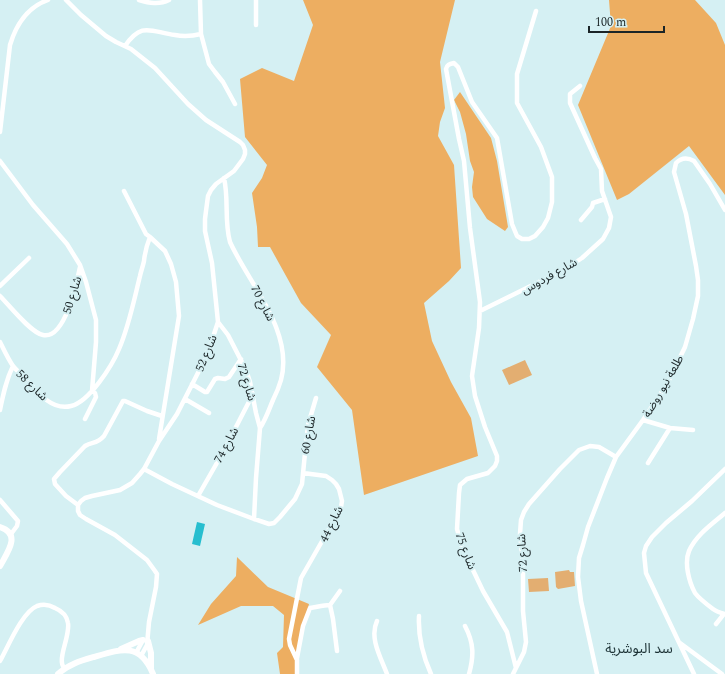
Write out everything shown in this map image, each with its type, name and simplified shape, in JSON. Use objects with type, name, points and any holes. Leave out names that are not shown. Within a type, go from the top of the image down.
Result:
[{"type":"street","points":[[0,132],[10,44],[19,23],[29,11],[48,0]]},
{"type":"street","points":[[66,0],[80,15],[106,36],[125,46],[138,31],[143,30],[157,31],[176,36],[192,36],[201,34]]},
{"type":"street","points":[[139,0],[160,3],[169,0]]},
{"type":"street","points":[[200,0],[201,34],[209,64],[223,82],[235,104]]},
{"type":"street","points":[[256,0],[256,25]]},
{"type":"street","points":[[480,312],[464,161],[446,70],[447,66],[450,64],[458,66],[472,102],[497,138],[512,224],[517,236],[522,239],[529,240],[543,228],[548,218],[552,202],[552,177],[541,146],[517,103],[517,74],[536,11]]},
{"type":"street","name":"شارع 52","points":[[78,505],[85,498],[120,490],[132,483],[144,469],[159,441],[177,414],[204,361],[212,343],[218,322],[213,268],[205,231],[208,196],[214,187],[234,171],[245,154],[243,145],[240,142],[206,120],[188,104],[155,68],[125,46]]},
{"type":"street","name":"شارع فردوس","points":[[480,312],[566,268],[582,258],[603,239],[610,228],[611,217],[602,191],[601,169],[570,103],[570,94],[580,86]]},
{"type":"street","name":"طلعة نيو روضة","points":[[597,674],[581,601],[578,577],[579,558],[606,478],[616,456],[643,420],[667,384],[685,347],[698,296],[696,266],[686,214],[674,172],[676,163],[685,158],[690,158],[694,161],[710,184],[725,210]]},
{"type":"street","points":[[0,161],[33,204],[67,244],[80,265]]},
{"type":"street","name":"شارع 70","points":[[224,178],[227,193],[226,217],[230,242],[262,298],[277,329],[283,353],[281,380],[260,428]]},
{"type":"street","points":[[124,191],[146,234],[164,251],[168,257],[174,272],[178,294],[179,316],[159,441]]},
{"type":"street","points":[[581,220],[593,203],[605,200]]},
{"type":"street","name":"شارع 58","points":[[1,346],[13,366],[46,400],[57,406],[63,407],[72,406],[84,400],[107,371],[119,349],[134,302],[145,252],[150,237]]},
{"type":"street","points":[[0,286],[29,258]]},
{"type":"street","name":"شارع 50","points":[[0,296],[33,330],[43,335],[50,335],[64,320],[75,287],[80,265]]},
{"type":"street","name":"شارع 50","points":[[80,265],[96,320],[96,342],[92,391],[95,393],[96,397],[85,419]]},
{"type":"street","points":[[480,302],[490,306]]},
{"type":"street","name":"شارع 75","points":[[480,312],[472,376],[474,396],[497,456],[497,461],[495,466],[488,472],[467,479],[460,485],[457,529],[462,547],[483,591],[507,632],[516,668]]},
{"type":"street","name":"شارع 72","points":[[218,322],[228,335],[241,359],[250,382],[260,428],[254,519]]},
{"type":"street","points":[[192,384],[207,392],[215,379],[218,378],[226,380],[241,359]]},
{"type":"street","points":[[0,410],[5,388],[13,366]]},
{"type":"street","name":"شارع 74","points":[[198,496],[253,394]]},
{"type":"street","name":"شارع 60","points":[[303,473],[308,425],[316,398]]},
{"type":"street","points":[[185,399],[209,413]]},
{"type":"street","points":[[138,654],[146,639],[157,574],[147,560],[115,534],[80,515],[78,505],[66,496],[54,481],[55,477],[85,446],[96,443],[101,439],[123,401],[125,400],[147,411],[162,416]]},
{"type":"street","points":[[643,420],[670,428],[693,430]]},
{"type":"street","points":[[648,463],[670,428]]},
{"type":"street","name":"شارع 72","points":[[516,668],[524,652],[526,642],[523,611],[520,534],[521,520],[524,512],[529,504],[560,469],[580,450],[590,446],[599,447],[616,456]]},
{"type":"street","points":[[144,469],[217,505],[269,524],[278,520],[289,507],[299,492],[302,484],[303,473]]},
{"type":"street","points":[[694,674],[646,573],[644,553],[646,546],[652,537],[725,469]]},
{"type":"street","name":"شارع 44","points":[[297,674],[297,660],[290,645],[289,639],[301,578],[341,507],[342,501],[339,489],[332,480],[326,476],[303,473]]},
{"type":"street","points":[[0,500],[18,521],[17,526],[11,534]]},
{"type":"street","points":[[716,624],[725,614],[714,610],[696,594],[688,572],[686,560],[695,541],[709,526],[725,513]]},
{"type":"street","points":[[0,527],[6,529],[11,534],[12,538],[11,544],[0,566]]},
{"type":"street","points":[[337,651],[330,605],[340,592]]},
{"type":"street","points":[[0,661],[25,616],[33,608],[46,605],[57,608],[65,615],[69,625],[62,662],[64,668]]},
{"type":"street","points":[[297,660],[304,626],[310,608],[330,605]]},
{"type":"street","points":[[420,616],[420,639],[431,674]]},
{"type":"street","points":[[377,621],[374,630],[375,642],[387,674]]},
{"type":"street","points":[[465,626],[472,641],[473,650],[473,659],[469,674]]},
{"type":"street","points":[[58,674],[70,665],[119,650],[146,639]]},
{"type":"street","points":[[146,639],[151,653],[152,672]]},
{"type":"street","points":[[679,642],[722,674]]},
{"type":"street","points":[[119,650],[125,650],[138,654],[148,664],[152,672]]},
{"type":"street","points":[[513,674],[516,668]]},
{"type":"shaded area","points":[[303,0],[455,0],[440,62],[445,108],[440,122],[438,136],[454,165],[461,268],[424,303],[432,341],[451,382],[471,418],[478,456],[364,495],[352,410],[317,367],[331,335],[301,303],[270,247],[258,247],[257,227],[252,193],[262,178],[267,165],[245,137],[240,79],[262,68],[294,81],[313,25]]},
{"type":"shaded area","points":[[609,0],[695,0],[716,23],[725,45],[725,195],[689,146],[629,194],[617,200],[578,105],[611,26]]},
{"type":"shaded area","points":[[460,92],[491,138],[497,161],[508,227],[505,231],[487,219],[473,197],[472,187],[474,172],[470,161],[466,134],[460,112],[454,100]]},
{"type":"shaded area","points":[[525,360],[532,375],[509,385],[502,370]]},
{"type":"shaded area","points":[[237,557],[268,587],[309,604],[295,660],[297,674],[280,674],[277,653],[283,647],[284,615],[273,606],[241,606],[198,625],[211,604],[236,576]]},
{"type":"shaded area","points":[[569,570],[570,572],[574,572],[575,586],[558,589],[556,587],[555,572]]},
{"type":"shaded area","points":[[548,578],[549,591],[529,592],[528,579]]},
{"type":"water","points":[[197,522],[205,524],[200,546],[192,544]]},
{"type":"district","name":"سد البوشرية","points":[[639,648]]}]
